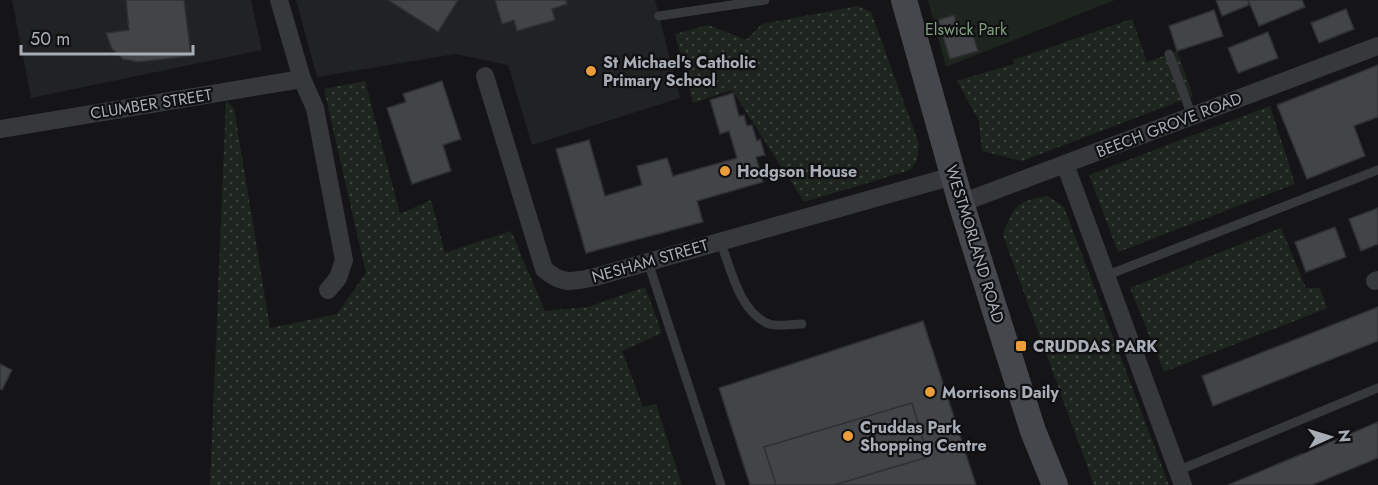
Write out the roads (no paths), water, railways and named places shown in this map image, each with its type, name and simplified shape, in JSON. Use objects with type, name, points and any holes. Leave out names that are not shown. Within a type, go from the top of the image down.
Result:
[{"type":"street","points":[[279,0],[302,79],[315,108],[344,260],[338,278],[328,290]]},
{"type":"street","name":"WESTMORLAND ROAD","points":[[904,0],[961,203],[1033,431],[1055,485]]},
{"type":"street","name":"BEECH GROVE ROAD","points":[[961,203],[1378,46]]},
{"type":"street","name":"NESHAM STREET","points":[[485,76],[543,268],[555,278],[572,282],[953,176]]},
{"type":"street","name":"CLUMBER STREET","points":[[0,129],[302,79]]},
{"type":"street","points":[[1065,164],[1180,478]]},
{"type":"lane","points":[[659,16],[765,0]]},
{"type":"lane","points":[[1169,54],[1192,116]]},
{"type":"lane","points":[[1105,276],[1378,170]]},
{"type":"lane","points":[[720,241],[745,302],[753,315],[771,325],[802,324]]},
{"type":"lane","points":[[648,262],[721,485]]},
{"type":"lane","points":[[1180,478],[1378,388]]},
{"type":"place","name":"St Michael's Catholic Primary School","points":[[591,71]]},
{"type":"place","name":"Hodgson House","points":[[725,171]]},
{"type":"place","name":"CRUDDAS PARK","points":[[1021,346]]},
{"type":"place","name":"Morrisons Daily","points":[[930,392]]},
{"type":"place","name":"Cruddas Park Shopping Centre","points":[[848,436]]},
{"type":"park label","name":"Elswick Park","points":[[966,29]]}]
